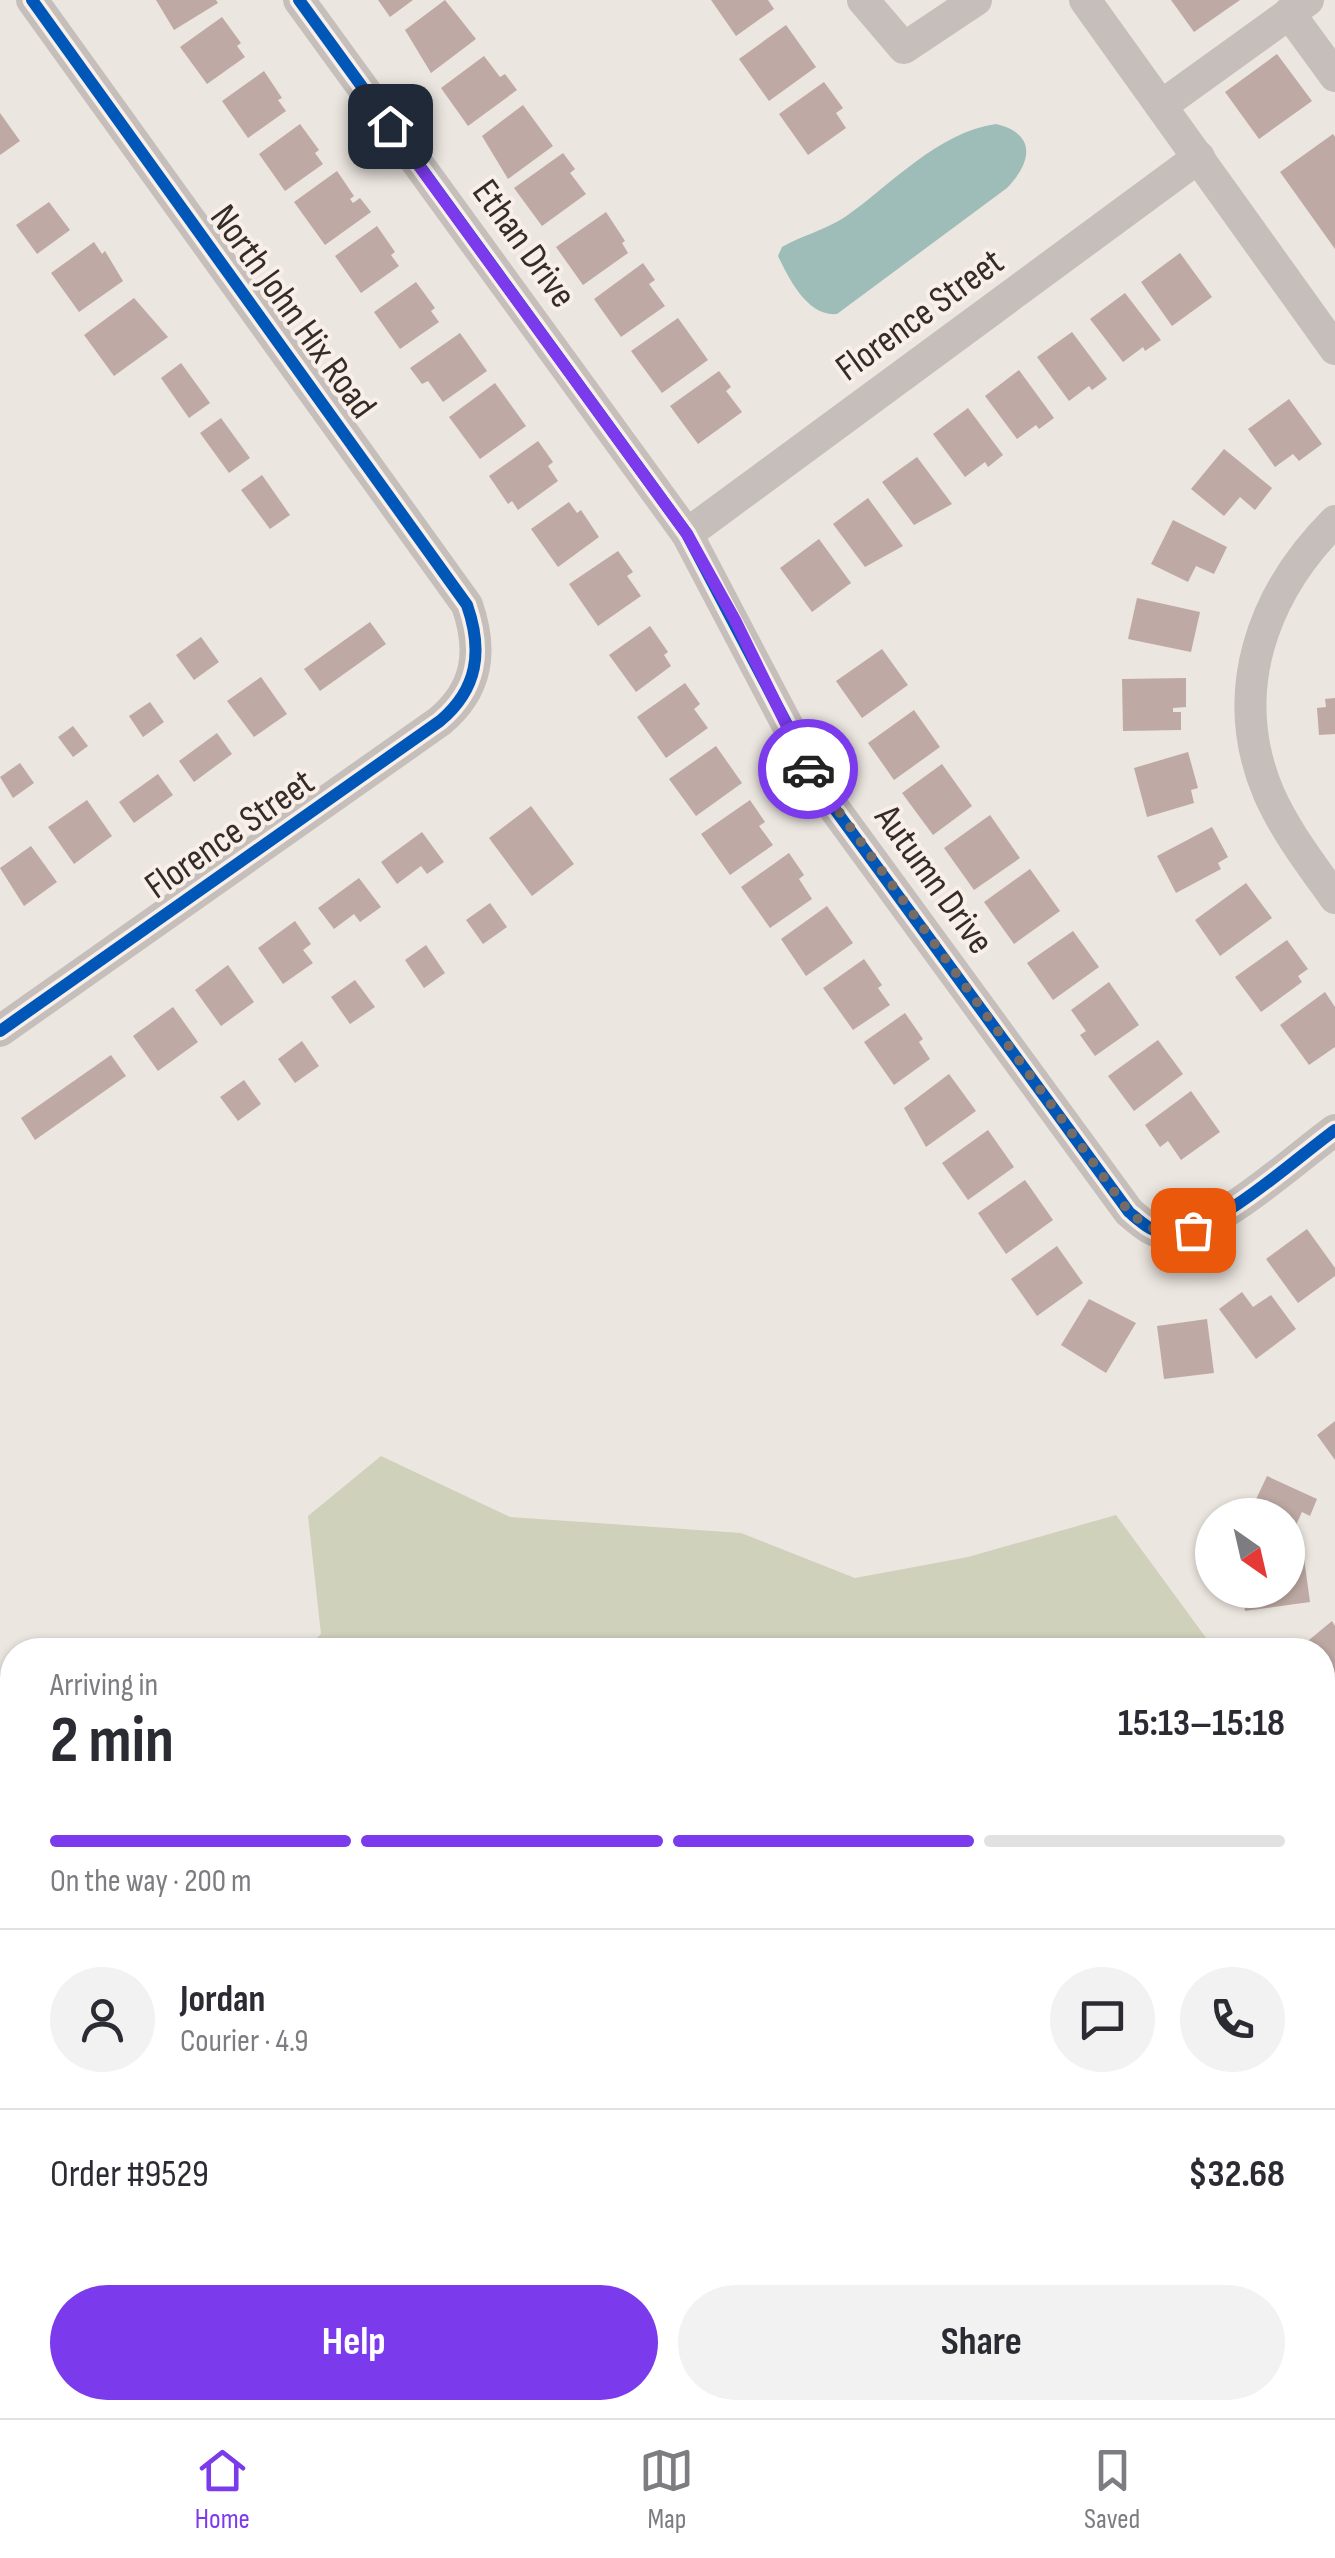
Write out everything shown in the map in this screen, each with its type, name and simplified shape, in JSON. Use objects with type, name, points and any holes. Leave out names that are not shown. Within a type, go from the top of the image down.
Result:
[{"type":"street","name":"North John Hix Road","points":[[32,0],[467,606],[476,633],[475,668]]},
{"type":"street","name":"Ethan Drive","points":[[298,0],[687,534]]},
{"type":"street","points":[[863,0],[904,48],[976,0]]},
{"type":"street","points":[[1085,0],[1335,349]]},
{"type":"street","points":[[1162,106],[1299,7],[1335,76]]},
{"type":"street","name":"Florence Street","points":[[687,534],[1199,157]]},
{"type":"street","points":[[1335,521],[1299,560],[1269,610],[1260,637],[1252,694],[1255,746],[1268,792],[1295,842],[1335,898]]},
{"type":"street","name":"Autumn Drive","points":[[687,534],[823,793],[1129,1212],[1154,1231],[1167,1234],[1193,1230],[1216,1218],[1335,1130]]},
{"type":"street","name":"Florence Street","points":[[0,1031],[440,721],[465,694],[475,668]]},
{"type":"green space","points":[[381,1456],[510,1517],[741,1533],[855,1578],[968,1557],[1116,1515],[1206,1638],[317,1638],[321,1634],[308,1516]]},
{"type":"water","points":[[996,124],[1019,135],[1026,150],[1021,169],[1007,188],[837,314],[808,303],[778,256],[782,247],[845,217],[954,137]]},
{"type":"building","points":[[156,0],[216,0],[218,3],[174,30]]},
{"type":"building","points":[[378,0],[413,0],[390,17]]},
{"type":"building","points":[[445,0],[476,39],[431,73],[405,30]]},
{"type":"building","points":[[711,0],[768,0],[774,9],[736,36]]},
{"type":"building","points":[[1171,0],[1240,0],[1194,32]]},
{"type":"building","points":[[222,17],[241,43],[237,46],[245,57],[207,84],[180,47]]},
{"type":"building","points":[[786,25],[816,67],[769,101],[739,59]]},
{"type":"building","points":[[1277,54],[1312,101],[1259,139],[1225,92]]},
{"type":"building","points":[[484,56],[500,77],[505,74],[517,90],[468,126],[441,88]]},
{"type":"building","points":[[264,71],[286,111],[248,138],[222,101]]},
{"type":"building","points":[[824,82],[843,108],[836,113],[846,128],[808,155],[779,114]]},
{"type":"building","points":[[523,105],[553,146],[508,179],[482,136]]},
{"type":"building","points":[[0,113],[20,141],[0,155]]},
{"type":"building","points":[[300,124],[319,150],[315,153],[323,164],[285,191],[259,154]]},
{"type":"building","points":[[1333,134],[1335,137],[1335,249],[1280,172]]},
{"type":"building","points":[[563,153],[575,169],[570,173],[586,194],[542,226],[514,188]]},
{"type":"building","points":[[337,171],[354,196],[350,199],[353,203],[360,198],[371,212],[325,245],[294,202]]},
{"type":"building","points":[[49,202],[70,230],[37,254],[16,225]]},
{"type":"building","points":[[606,212],[625,241],[622,243],[628,253],[583,285],[556,247]]},
{"type":"building","points":[[377,226],[395,252],[391,255],[399,266],[361,293],[335,256]]},
{"type":"building","points":[[94,242],[102,254],[105,251],[123,281],[79,312],[51,273]]},
{"type":"building","points":[[1180,253],[1212,297],[1172,326],[1141,282]]},
{"type":"building","points":[[643,263],[655,280],[649,284],[665,306],[621,337],[594,299]]},
{"type":"building","points":[[416,282],[435,308],[431,311],[439,322],[400,349],[374,312]]},
{"type":"building","points":[[1125,293],[1161,340],[1123,362],[1090,319]]},
{"type":"building","points":[[134,298],[168,337],[114,376],[84,335]]},
{"type":"building","points":[[678,318],[708,360],[662,393],[631,351]]},
{"type":"building","points":[[1072,332],[1107,379],[1069,401],[1037,357]]},
{"type":"building","points":[[460,333],[487,371],[443,402],[428,381],[422,384],[410,368]]},
{"type":"building","points":[[181,363],[210,403],[189,418],[161,378]]},
{"type":"building","points":[[1019,370],[1054,418],[1017,439],[985,396]]},
{"type":"building","points":[[719,371],[731,387],[726,391],[742,412],[698,444],[670,406]]},
{"type":"building","points":[[495,383],[526,426],[480,459],[449,417]]},
{"type":"building","points":[[1289,399],[1322,444],[1299,461],[1293,454],[1275,467],[1248,429]]},
{"type":"building","points":[[968,408],[1003,455],[965,477],[933,434]]},
{"type":"building","points":[[221,418],[250,458],[229,473],[200,433]]},
{"type":"building","points":[[538,441],[553,462],[548,466],[558,481],[518,510],[512,501],[508,504],[489,476]]},
{"type":"building","points":[[1224,449],[1272,488],[1255,510],[1240,497],[1224,516],[1191,489]]},
{"type":"building","points":[[917,457],[952,504],[914,525],[882,482]]},
{"type":"building","points":[[262,475],[290,515],[270,529],[241,490]]},
{"type":"building","points":[[868,498],[903,546],[865,567],[833,524]]},
{"type":"building","points":[[569,502],[577,513],[581,510],[599,537],[558,567],[531,529]]},
{"type":"building","points":[[1173,520],[1227,547],[1214,574],[1196,566],[1188,582],[1151,564]]},
{"type":"building","points":[[819,539],[851,583],[812,612],[780,568]]},
{"type":"building","points":[[618,551],[633,572],[627,576],[641,596],[598,626],[569,584]]},
{"type":"building","points":[[1137,598],[1200,612],[1191,652],[1128,639]]},
{"type":"building","points":[[370,622],[386,644],[320,691],[304,669]]},
{"type":"building","points":[[650,626],[668,652],[664,655],[671,666],[636,692],[609,655]]},
{"type":"building","points":[[201,637],[219,662],[194,680],[176,655]]},
{"type":"building","points":[[882,649],[908,685],[862,718],[836,681]]},
{"type":"building","points":[[261,677],[287,714],[254,737],[227,701]]},
{"type":"building","points":[[1186,678],[1186,707],[1173,708],[1173,712],[1181,712],[1181,730],[1123,731],[1122,679]]},
{"type":"building","points":[[685,683],[700,704],[694,709],[708,728],[666,758],[637,717]]},
{"type":"building","points":[[1335,698],[1335,734],[1319,735],[1317,708],[1326,707],[1325,699]]},
{"type":"building","points":[[150,702],[164,722],[143,737],[129,716]]},
{"type":"building","points":[[914,710],[940,747],[894,780],[868,743]]},
{"type":"building","points":[[73,726],[88,746],[73,757],[58,737]]},
{"type":"building","points":[[217,733],[232,754],[194,782],[179,761]]},
{"type":"building","points":[[716,746],[742,783],[696,816],[669,779]]},
{"type":"building","points":[[1188,752],[1198,788],[1191,790],[1194,803],[1147,817],[1134,768]]},
{"type":"building","points":[[20,763],[34,783],[13,798],[0,777]]},
{"type":"building","points":[[942,764],[972,806],[933,835],[902,793]]},
{"type":"building","points":[[158,774],[173,795],[134,823],[119,802]]},
{"type":"building","points":[[87,800],[112,836],[74,864],[48,827]]},
{"type":"building","points":[[750,800],[765,822],[759,826],[773,845],[730,875],[701,834]]},
{"type":"building","points":[[531,806],[574,864],[532,896],[489,838]]},
{"type":"building","points":[[990,815],[1020,858],[974,890],[944,848]]},
{"type":"building","points":[[1212,827],[1228,857],[1218,863],[1221,869],[1176,893],[1157,856]]},
{"type":"building","points":[[422,832],[444,862],[427,874],[421,866],[397,884],[381,862]]},
{"type":"building","points":[[31,846],[57,882],[24,906],[0,868]]},
{"type":"building","points":[[789,853],[804,875],[799,879],[812,899],[770,928],[741,887]]},
{"type":"building","points":[[1030,869],[1060,911],[1014,944],[984,902]]},
{"type":"building","points":[[359,878],[381,907],[360,922],[354,914],[334,929],[318,908]]},
{"type":"building","points":[[1246,883],[1272,918],[1220,956],[1195,920]]},
{"type":"building","points":[[490,903],[507,927],[483,944],[466,920]]},
{"type":"building","points":[[827,906],[853,943],[806,976],[781,939]]},
{"type":"building","points":[[295,921],[311,944],[303,950],[313,963],[283,984],[258,948]]},
{"type":"building","points":[[1073,931],[1099,967],[1053,1000],[1027,963]]},
{"type":"building","points":[[1287,940],[1308,969],[1298,976],[1302,982],[1261,1012],[1235,977]]},
{"type":"building","points":[[426,945],[445,973],[424,988],[405,960]]},
{"type":"building","points":[[864,959],[890,1005],[853,1030],[823,988]]},
{"type":"building","points":[[228,965],[254,1002],[221,1026],[195,990]]},
{"type":"building","points":[[355,980],[375,1007],[350,1024],[331,997]]},
{"type":"building","points":[[1109,982],[1139,1025],[1095,1056],[1080,1035],[1086,1031],[1071,1010]]},
{"type":"building","points":[[1325,992],[1335,1007],[1335,1047],[1309,1065],[1280,1025]]},
{"type":"building","points":[[173,1007],[198,1042],[158,1071],[133,1036]]},
{"type":"building","points":[[905,1013],[923,1039],[919,1042],[930,1059],[894,1085],[864,1042]]},
{"type":"building","points":[[1158,1040],[1183,1074],[1134,1111],[1108,1076]]},
{"type":"building","points":[[302,1041],[319,1066],[295,1083],[278,1059]]},
{"type":"building","points":[[111,1055],[126,1076],[35,1140],[21,1118]]},
{"type":"building","points":[[949,1074],[976,1111],[926,1147],[904,1108]]},
{"type":"building","points":[[244,1080],[261,1104],[238,1121],[220,1097]]},
{"type":"building","points":[[1191,1091],[1220,1132],[1181,1160],[1168,1141],[1160,1147],[1145,1125]]},
{"type":"building","points":[[988,1130],[1014,1167],[968,1200],[942,1163]]},
{"type":"building","points":[[1025,1180],[1053,1220],[1006,1254],[978,1213]]},
{"type":"building","points":[[1307,1229],[1335,1268],[1335,1276],[1298,1303],[1266,1259]]},
{"type":"building","points":[[1057,1246],[1083,1283],[1037,1316],[1011,1279]]},
{"type":"building","points":[[1242,1292],[1253,1307],[1271,1295],[1296,1329],[1256,1359],[1219,1309]]},
{"type":"building","points":[[1089,1299],[1136,1323],[1106,1373],[1061,1345]]},
{"type":"building","points":[[1207,1319],[1214,1373],[1164,1379],[1157,1326]]},
{"type":"building","points":[[1335,1421],[1335,1460],[1317,1435]]},
{"type":"building","points":[[1267,1476],[1317,1499],[1310,1516],[1305,1514],[1305,1498],[1257,1498]]},
{"type":"building","points":[[1305,1566],[1310,1602],[1305,1603]]},
{"type":"building","points":[[1332,1621],[1335,1638],[1311,1638]]},
{"type":"cycle path","points":[[0,1031],[440,721],[462,696],[476,653],[467,605],[32,0]]},
{"type":"cycle path","points":[[299,0],[687,534],[823,793],[1129,1212],[1158,1232],[1188,1230],[1232,1208],[1335,1130]]},
{"type":"way so far","points":[[808,769],[1129,1212],[1154,1231],[1167,1234],[1193,1230]]},
{"type":"route","points":[[390,126],[687,534],[735,620],[808,769]]}]
